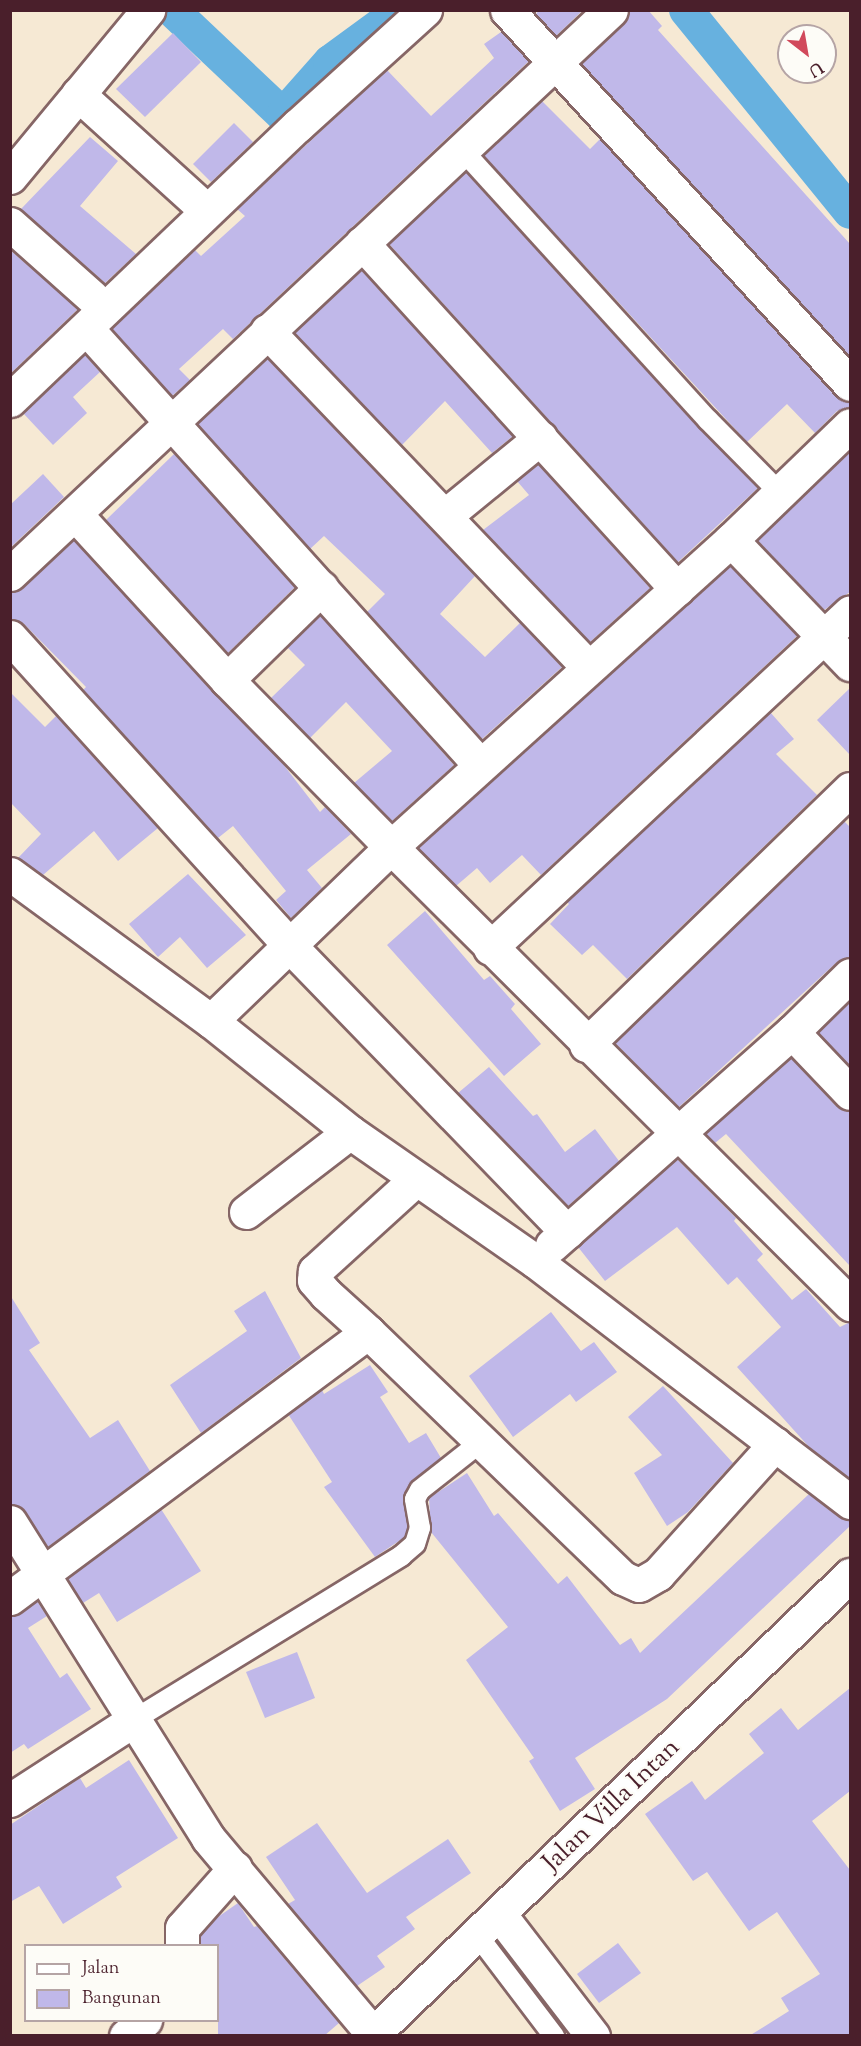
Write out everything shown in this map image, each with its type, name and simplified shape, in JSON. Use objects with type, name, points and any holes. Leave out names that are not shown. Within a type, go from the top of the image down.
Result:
[{"type":"street","points":[[10,177],[148,10]]},
{"type":"street","points":[[10,400],[87,329],[297,126],[425,10]]},
{"type":"street","points":[[507,10],[850,384]]},
{"type":"street","points":[[10,574],[267,331],[464,152],[554,61],[611,10]]},
{"type":"street","points":[[78,94],[195,201]]},
{"type":"street","points":[[10,224],[92,297]]},
{"type":"street","points":[[362,243],[677,590]]},
{"type":"street","points":[[87,329],[170,424],[480,765]]},
{"type":"street","points":[[267,331],[446,515],[588,667]]},
{"type":"street","points":[[211,1021],[288,944],[391,847],[588,667],[677,590],[850,425]]},
{"type":"street","points":[[446,515],[540,438]]},
{"type":"street","points":[[75,514],[227,680],[586,1045],[679,1131],[850,1304]]},
{"type":"street","points":[[731,540],[850,664]]},
{"type":"street","points":[[227,680],[321,588]]},
{"type":"street","points":[[490,948],[850,612]]},
{"type":"street","points":[[10,638],[288,944],[567,1232]]},
{"type":"street","points":[[586,1045],[850,789]]},
{"type":"street","points":[[10,874],[211,1021],[350,1132],[415,1180],[535,1261],[850,1502]]},
{"type":"street","points":[[535,1261],[792,1032],[850,975]]},
{"type":"street","points":[[792,1032],[850,1093]]},
{"type":"street","points":[[246,1212],[350,1132]]},
{"type":"street","points":[[415,1180],[315,1271],[314,1280],[623,1578],[639,1585],[658,1574],[775,1444]]},
{"type":"street","points":[[10,1598],[45,1576],[369,1332]]},
{"type":"street","points":[[10,1522],[132,1721],[208,1838],[236,1868],[372,2035]]},
{"type":"street","name":"Jalan Villa Intan","points":[[372,2035],[489,1925],[850,1575]]},
{"type":"street","points":[[10,1800],[132,1721]]},
{"type":"street","points":[[182,1944],[183,1928],[192,1914],[236,1868]]},
{"type":"street","points":[[489,1925],[593,2036]]},
{"type":"street","points":[[126,2036],[143,2022]]},
{"type":"lane","points":[[464,152],[708,420],[779,492]]},
{"type":"lane","points":[[132,1721],[401,1556],[415,1544],[420,1528],[415,1499],[420,1490],[482,1441]]},
{"type":"lane","points":[[489,1925],[554,2036]]},
{"type":"building","points":[[539,10],[583,10],[556,36],[536,14]]},
{"type":"building","points":[[629,10],[648,10],[662,26],[658,30],[850,244],[850,357],[581,63],[624,24]]},
{"type":"building","points":[[501,32],[529,61],[233,339],[223,329],[179,369],[190,380],[172,396],[112,329],[195,250],[201,256],[245,216],[237,209],[387,70],[431,116],[494,58],[484,44]]},
{"type":"building","points":[[173,33],[201,62],[145,117],[116,89]]},
{"type":"building","points":[[542,101],[590,149],[600,139],[836,397],[850,402],[850,407],[837,411],[815,433],[787,404],[747,442],[483,155]]},
{"type":"building","points":[[234,123],[253,142],[211,182],[193,164]]},
{"type":"building","points":[[90,137],[118,161],[80,206],[136,254],[105,283],[21,209]]},
{"type":"building","points":[[466,172],[758,488],[678,562],[389,244]]},
{"type":"building","points":[[10,250],[78,309],[10,374]]},
{"type":"building","points":[[361,270],[513,436],[492,453],[445,401],[402,445],[295,333]]},
{"type":"building","points":[[85,355],[100,372],[73,397],[87,413],[53,445],[23,413]]},
{"type":"building","points":[[267,358],[475,576],[440,614],[485,657],[520,623],[562,667],[482,739],[367,612],[385,594],[324,536],[310,549],[198,424]]},
{"type":"building","points":[[850,451],[850,592],[824,610],[757,540]]},
{"type":"building","points":[[174,454],[295,587],[228,653],[106,520]]},
{"type":"building","points":[[538,464],[650,588],[590,642],[483,530],[529,495],[517,481]]},
{"type":"building","points":[[43,474],[64,497],[10,548],[10,505]]},
{"type":"building","points":[[74,540],[283,764],[320,812],[325,807],[351,834],[307,870],[322,888],[291,918],[276,900],[286,891],[233,826],[218,838],[83,690],[86,687],[24,624],[10,619],[10,592],[23,588]]},
{"type":"building","points":[[730,566],[797,636],[541,875],[522,855],[490,883],[477,868],[456,886],[418,848]]},
{"type":"building","points":[[320,615],[454,765],[392,821],[354,783],[392,751],[346,702],[310,738],[271,698],[305,665],[287,647]]},
{"type":"building","points":[[850,688],[850,755],[817,720]]},
{"type":"building","points":[[10,692],[45,727],[56,716],[158,828],[118,861],[94,831],[43,875],[18,858],[41,834],[10,802]]},
{"type":"building","points":[[770,712],[794,739],[776,754],[817,795],[627,979],[593,945],[582,955],[550,924],[569,904],[567,902]]},
{"type":"building","points":[[844,821],[850,827],[850,957],[837,962],[679,1107],[615,1043]]},
{"type":"building","points":[[188,874],[246,935],[207,968],[180,937],[158,957],[129,924]]},
{"type":"building","points":[[425,911],[484,980],[490,976],[515,1004],[511,1009],[541,1044],[504,1076],[387,945]]},
{"type":"building","points":[[850,1001],[850,1066],[818,1032]]},
{"type":"building","points":[[791,1058],[836,1106],[850,1111],[850,1266],[726,1134],[715,1143],[706,1134]]},
{"type":"building","points":[[489,1067],[533,1116],[537,1114],[565,1152],[595,1129],[619,1161],[568,1206],[458,1093]]},
{"type":"building","points":[[677,1159],[736,1218],[734,1221],[763,1254],[757,1260],[792,1300],[806,1289],[840,1327],[850,1322],[850,1479],[810,1448],[737,1367],[781,1327],[737,1277],[728,1285],[677,1227],[605,1281],[578,1247]]},
{"type":"building","points":[[265,1291],[301,1358],[201,1433],[170,1385],[247,1331],[234,1311]]},
{"type":"building","points":[[10,1295],[40,1343],[29,1350],[90,1438],[118,1420],[150,1471],[48,1547],[26,1512],[10,1503]]},
{"type":"building","points":[[551,1312],[581,1351],[594,1342],[617,1372],[576,1402],[570,1394],[513,1437],[469,1376]]},
{"type":"building","points":[[370,1365],[388,1392],[380,1397],[409,1443],[426,1433],[441,1458],[412,1481],[405,1493],[408,1527],[405,1537],[375,1557],[324,1487],[332,1482],[288,1414],[322,1390],[324,1394]]},
{"type":"building","points":[[663,1386],[733,1463],[688,1512],[667,1526],[634,1473],[662,1455],[628,1417]]},
{"type":"building","points":[[467,1473],[494,1516],[498,1513],[558,1584],[567,1576],[620,1645],[631,1638],[640,1653],[809,1494],[839,1517],[850,1520],[850,1526],[667,1699],[575,1758],[595,1789],[560,1811],[529,1761],[534,1758],[466,1660],[508,1627],[431,1532],[429,1498]]},
{"type":"building","points":[[161,1509],[201,1571],[117,1622],[99,1593],[83,1603],[68,1579]]},
{"type":"building","points":[[37,1601],[47,1616],[28,1628],[60,1678],[67,1673],[91,1709],[28,1749],[24,1744],[10,1753],[10,1616]]},
{"type":"building","points":[[297,1652],[315,1698],[265,1718],[246,1672]]},
{"type":"building","points":[[850,1688],[850,1791],[812,1821],[850,1870],[850,2036],[749,2036],[789,2011],[781,1998],[820,1974],[777,1912],[749,1931],[707,1872],[693,1881],[645,1814],[692,1781],[705,1800],[764,1753],[749,1734],[781,1708],[798,1730]]},
{"type":"building","points":[[129,1760],[178,1838],[116,1877],[122,1887],[63,1924],[39,1886],[10,1902],[10,1825],[80,1778],[86,1788]]},
{"type":"building","points":[[317,1823],[367,1893],[448,1839],[471,1873],[406,1917],[415,1929],[377,1956],[385,1967],[357,1986],[288,1904],[295,1900],[266,1857]]},
{"type":"building","points":[[238,1903],[254,1927],[257,1926],[339,2023],[324,2036],[218,2036],[219,1944],[201,1944],[201,1935],[215,1919]]},
{"type":"building","points":[[618,1943],[641,1973],[599,2003],[577,1974]]},
{"type":"waterway","points":[[172,10],[283,115],[330,62],[401,10]]},
{"type":"waterway","points":[[686,10],[850,212]]}]
